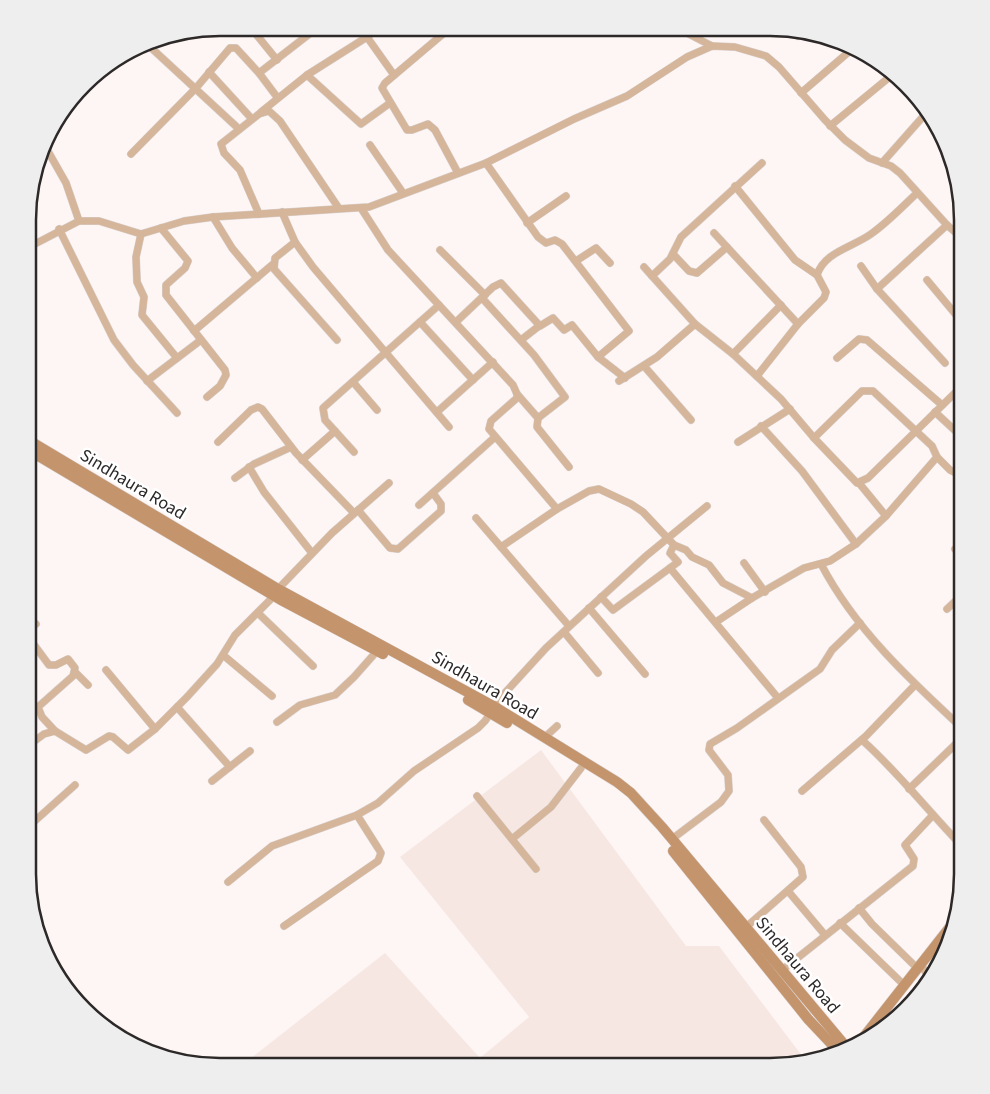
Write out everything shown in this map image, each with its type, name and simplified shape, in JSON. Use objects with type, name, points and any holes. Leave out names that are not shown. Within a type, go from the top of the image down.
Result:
[{"type":"street","points":[[258,36],[277,60]]},
{"type":"street","points":[[259,73],[307,36]]},
{"type":"street","points":[[440,36],[384,82],[382,88],[409,131],[425,124],[435,130],[458,173]]},
{"type":"street","points":[[694,36],[712,46]]},
{"type":"street","points":[[259,214],[240,170],[220,149],[224,140],[307,75],[367,37],[394,75]]},
{"type":"street","points":[[131,154],[196,88],[233,46],[259,73],[277,97]]},
{"type":"street","points":[[36,243],[59,229],[79,221],[99,222],[141,234],[184,221],[213,217],[338,207],[361,208],[486,163],[574,119],[627,96],[688,57],[712,46],[735,46],[766,56],[779,67],[830,126],[860,153],[900,173],[917,193],[954,230]]},
{"type":"street","points":[[153,49],[239,129]]},
{"type":"street","points":[[801,93],[848,54]]},
{"type":"street","points":[[209,72],[252,119]]},
{"type":"street","points":[[307,75],[361,124],[390,103]]},
{"type":"street","points":[[830,126],[887,79]]},
{"type":"street","points":[[259,114],[269,111],[277,117],[338,207]]},
{"type":"street","points":[[882,163],[922,117]]},
{"type":"street","points":[[370,145],[403,193]]},
{"type":"street","points":[[49,153],[66,182],[79,221]]},
{"type":"street","points":[[652,276],[672,254],[681,237],[762,162]]},
{"type":"street","points":[[486,163],[527,223],[543,242],[559,241],[629,331],[598,357]]},
{"type":"street","points":[[735,186],[795,260],[817,276],[826,292],[824,298],[798,324],[757,376]]},
{"type":"street","points":[[817,276],[818,270],[829,259],[846,246],[869,236],[917,193]]},
{"type":"street","points":[[527,223],[566,196]]},
{"type":"street","points":[[361,208],[388,250],[493,362],[538,418]]},
{"type":"street","points":[[282,212],[295,242],[313,267],[449,427]]},
{"type":"street","points":[[213,217],[232,248],[257,278]]},
{"type":"street","points":[[877,289],[947,224]]},
{"type":"street","points":[[161,228],[188,261],[185,268],[166,285],[166,295],[226,374],[220,386],[207,397]]},
{"type":"street","points":[[59,229],[110,334],[147,381],[177,413]]},
{"type":"street","points":[[714,233],[798,324]]},
{"type":"street","points":[[141,234],[136,257],[137,282],[144,297],[142,315],[177,358]]},
{"type":"street","points":[[194,331],[272,265],[275,258],[295,242]]},
{"type":"street","points":[[672,254],[689,271],[697,273],[727,247]]},
{"type":"street","points":[[576,261],[596,248],[610,263]]},
{"type":"street","points":[[440,250],[484,296],[565,397],[538,418],[537,427],[569,467]]},
{"type":"street","points":[[272,265],[337,340]]},
{"type":"street","points":[[860,266],[877,289],[945,362]]},
{"type":"street","points":[[644,267],[695,324],[733,354],[790,409],[855,482],[859,483],[886,516]]},
{"type":"street","points":[[927,280],[954,312]]},
{"type":"street","points":[[456,322],[501,283],[539,326]]},
{"type":"street","points":[[354,452],[325,420],[323,408],[439,305]]},
{"type":"street","points":[[733,354],[781,306]]},
{"type":"street","points":[[521,340],[552,318],[564,330],[572,325],[598,357],[622,379],[644,366],[695,324]]},
{"type":"street","points":[[420,322],[473,380]]},
{"type":"street","points":[[837,358],[859,339],[867,340],[942,405]]},
{"type":"street","points":[[147,381],[201,340]]},
{"type":"street","points":[[437,412],[493,362]]},
{"type":"street","points":[[644,366],[691,420]]},
{"type":"street","points":[[353,382],[377,410]]},
{"type":"street","points":[[814,438],[853,400],[868,389],[873,391],[932,446],[937,457],[954,473]]},
{"type":"street","points":[[518,394],[513,403],[489,425],[495,438],[557,509]]},
{"type":"street","points":[[859,483],[916,432],[954,394]]},
{"type":"street","points":[[218,442],[251,410],[258,407],[270,418],[302,460],[390,548],[398,549],[441,511],[441,504],[433,493]]},
{"type":"street","points":[[738,442],[790,409]]},
{"type":"street","points":[[936,412],[954,429]]},
{"type":"street","points":[[761,426],[802,471],[856,544]]},
{"type":"street","points":[[302,460],[335,431]]},
{"type":"street","points":[[419,506],[495,438]]},
{"type":"street","name":"Sindhaura Road","points":[[36,445],[276,592],[544,738],[617,782],[631,793],[672,839],[781,971],[843,1043]]},
{"type":"street","points":[[235,478],[249,467],[291,448]]},
{"type":"street","points":[[36,454],[377,651],[493,710],[605,782],[630,802],[755,950],[808,1019],[834,1046]]},
{"type":"street","points":[[716,622],[752,598],[804,568],[830,561],[856,544],[886,516],[937,457]]},
{"type":"street","points":[[249,467],[264,492],[312,553]]},
{"type":"street","points":[[75,672],[38,707],[42,717],[55,731],[86,750],[109,736],[113,737],[128,750],[155,729],[177,707],[223,655],[236,635],[312,553],[389,483]]},
{"type":"street","points":[[501,547],[557,509],[589,491],[599,488],[644,512],[674,545],[709,565],[723,582],[752,598]]},
{"type":"street","points":[[228,882],[272,846],[357,815],[378,803],[451,744],[478,728],[509,688],[566,629],[667,538],[707,506]]},
{"type":"street","points":[[476,518],[566,629],[598,673]]},
{"type":"street","points":[[601,597],[613,610],[678,562],[670,552],[674,545]]},
{"type":"street","points":[[744,563],[765,592]]},
{"type":"street","points":[[821,564],[840,596],[860,623],[915,685],[954,721]]},
{"type":"street","points":[[670,568],[778,698]]},
{"type":"street","points":[[947,609],[954,602]]},
{"type":"street","points":[[589,608],[645,674]]},
{"type":"street","points":[[258,612],[313,666]]},
{"type":"street","points":[[672,839],[722,802],[730,791],[728,775],[709,750],[710,744],[820,669],[836,646],[860,623]]},
{"type":"street","points":[[36,647],[49,665],[56,666],[68,659],[73,664],[75,672],[88,685]]},
{"type":"street","points":[[277,722],[300,705],[335,695],[377,651]]},
{"type":"street","points":[[223,655],[272,696]]},
{"type":"street","points":[[106,670],[155,729]]},
{"type":"street","points":[[802,792],[862,740],[915,685]]},
{"type":"street","points":[[177,707],[230,767]]},
{"type":"street","points":[[544,738],[557,726]]},
{"type":"street","points":[[36,740],[44,734],[55,731]]},
{"type":"street","points":[[862,740],[888,763],[954,838]]},
{"type":"street","points":[[909,789],[954,746]]},
{"type":"street","points":[[212,781],[250,751]]},
{"type":"street","points":[[512,839],[558,801],[582,768]]},
{"type":"street","points":[[36,820],[75,785]]},
{"type":"street","points":[[477,796],[536,869]]},
{"type":"street","points":[[284,926],[378,862],[381,853],[357,815]]},
{"type":"street","points":[[781,971],[913,866],[914,859],[904,845],[933,816]]},
{"type":"street","points":[[745,928],[799,883],[803,872],[764,820]]},
{"type":"street","points":[[788,892],[825,935]]},
{"type":"street","points":[[859,908],[872,924],[919,965],[925,973]]},
{"type":"street","points":[[840,923],[904,985]]},
{"type":"street","points":[[870,1028],[943,935]]},
{"type":"street","points":[[881,1014],[881,1021]]},
{"type":"shaded area","points":[[541,750],[686,946],[719,946],[801,1055],[770,1058],[480,1058],[529,1017],[400,857]]},
{"type":"shaded area","points":[[385,953],[480,1058],[251,1058]]}]
